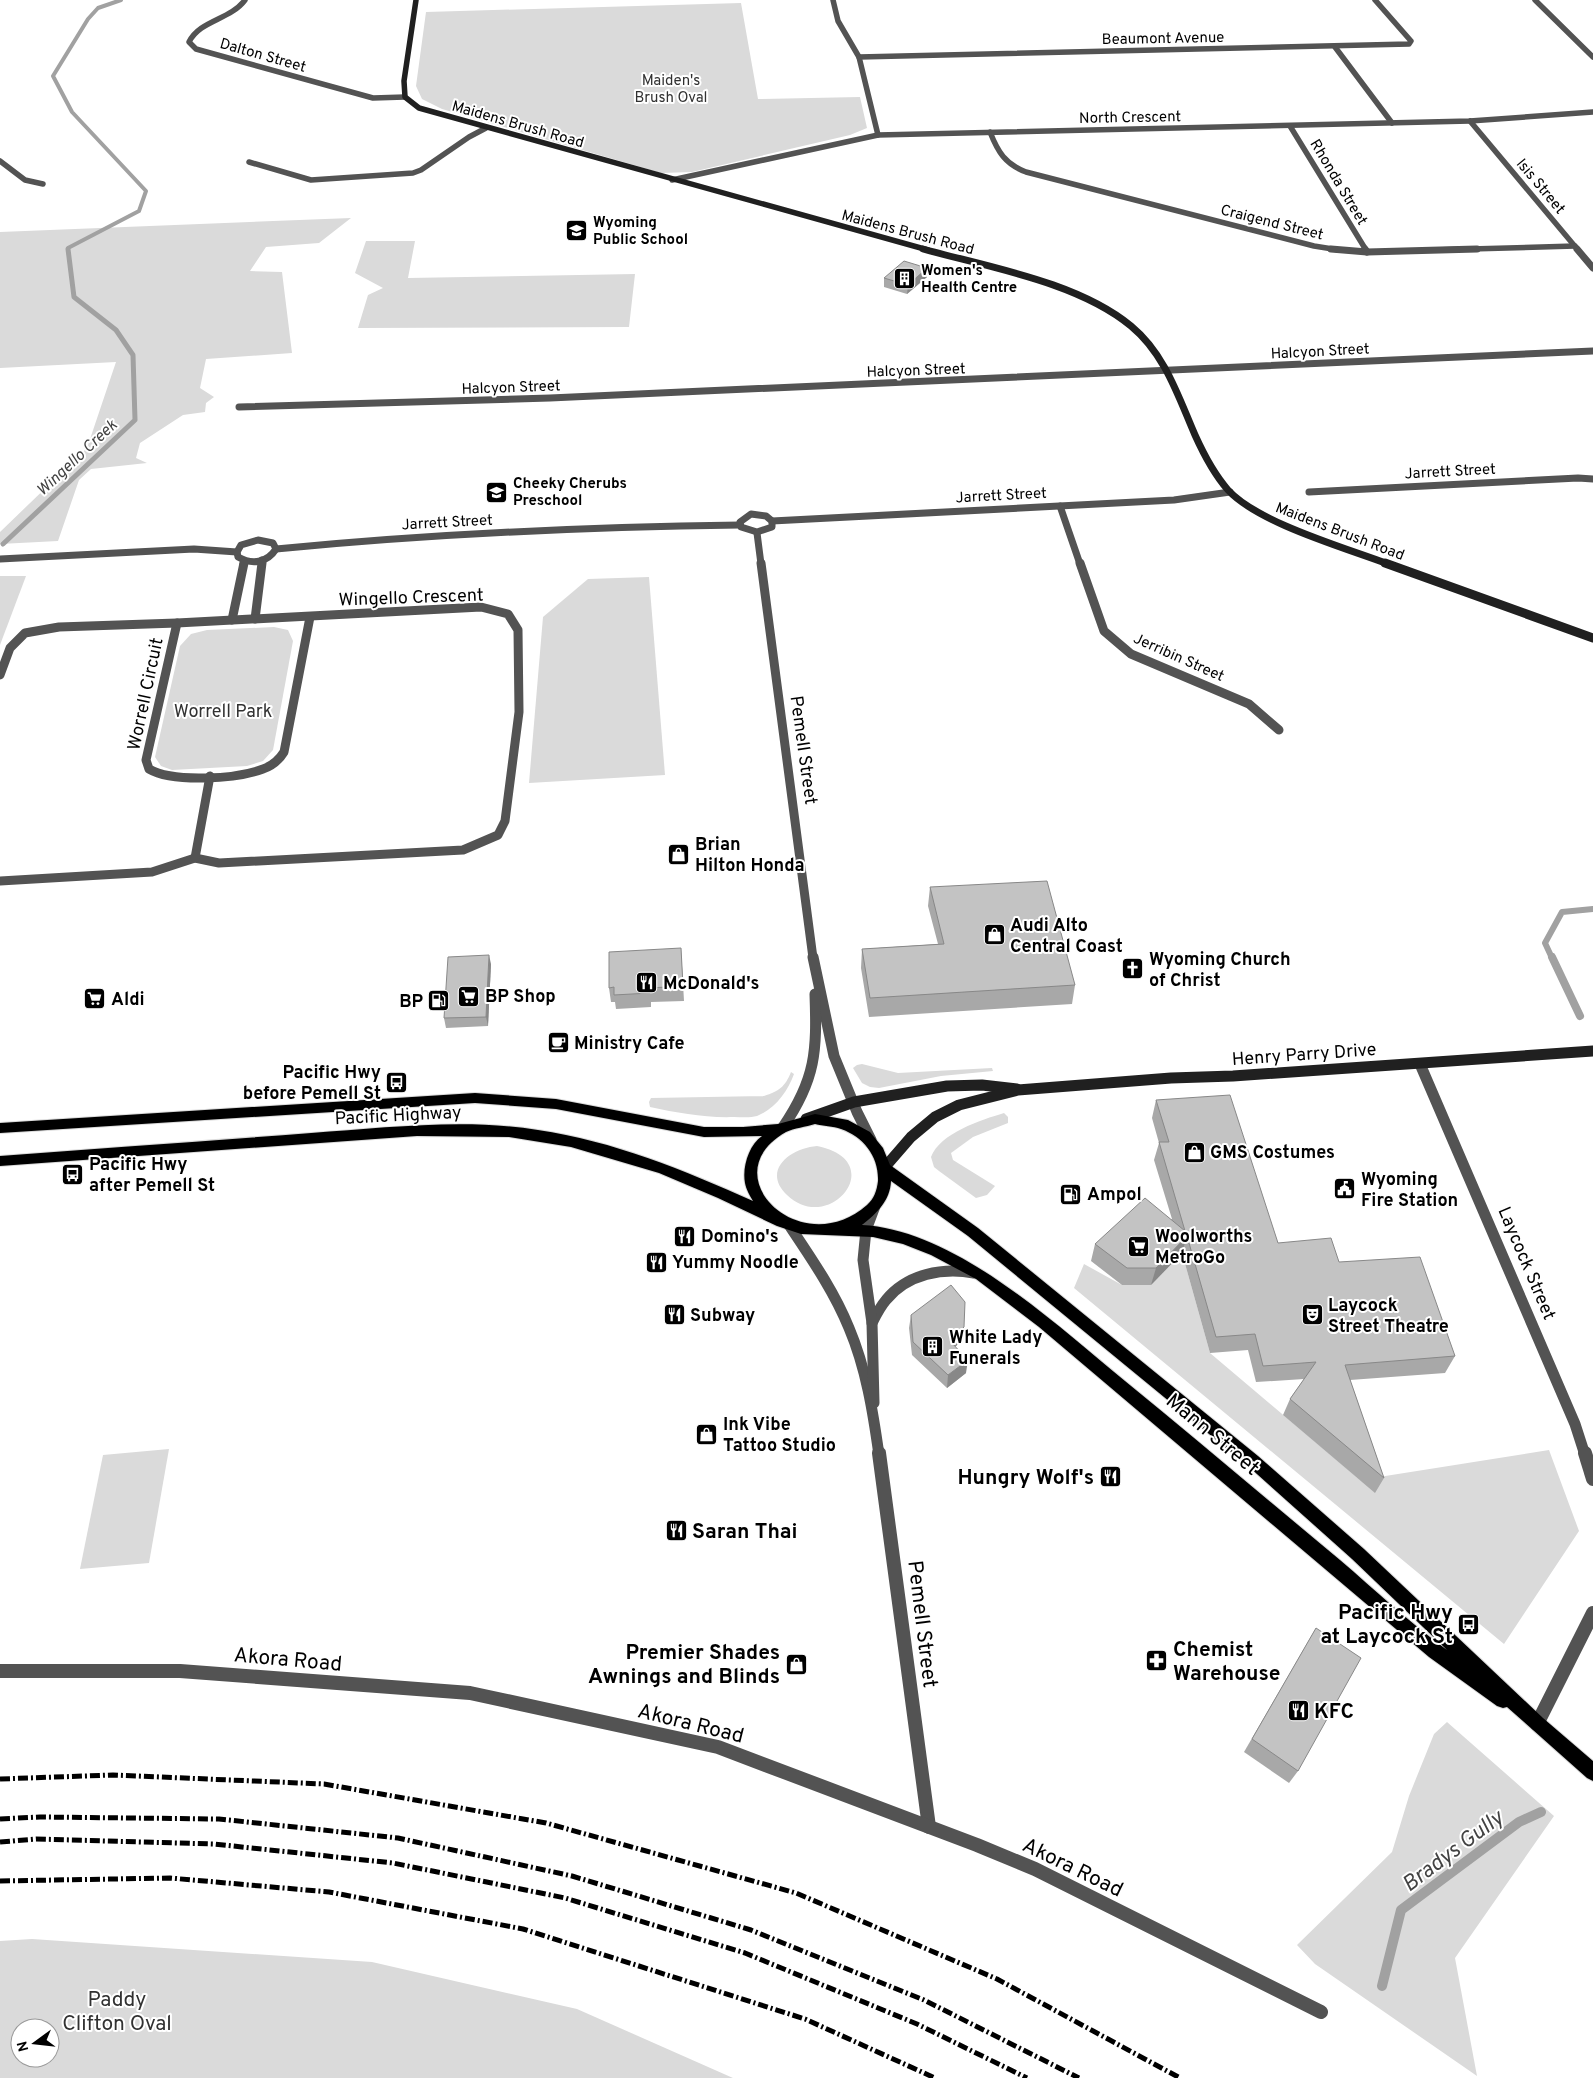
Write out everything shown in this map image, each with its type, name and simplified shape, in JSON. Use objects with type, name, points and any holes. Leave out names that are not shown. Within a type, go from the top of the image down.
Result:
[{"type":"main road","name":"Pacific Highway","points":[[0,1128],[475,1098],[556,1104],[704,1132],[743,1132],[781,1128]]},
{"type":"main road","points":[[804,1120],[837,1122],[857,1130],[873,1143],[883,1159],[885,1168],[884,1188],[875,1205],[853,1223],[834,1229],[806,1230],[785,1223],[773,1216],[758,1202],[751,1184],[750,1175],[753,1157],[758,1149],[781,1128],[804,1120]]},
{"type":"main road","name":"Pacific Highway","points":[[0,1161],[418,1131],[469,1130],[509,1132],[538,1135],[570,1142],[662,1168],[725,1194],[785,1223]]},
{"type":"main road","name":"Mann Street","points":[[885,1168],[973,1232],[1253,1460],[1358,1554],[1537,1724],[1593,1772]]},
{"type":"main road","name":"Mann Street","points":[[834,1229],[866,1230],[918,1244],[955,1260],[981,1275],[1044,1323],[1175,1430],[1435,1651],[1537,1724]]},
{"type":"street","name":"Dalton Street","points":[[245,0],[234,12],[196,31],[190,37],[189,42],[191,46],[196,49],[373,98],[405,97]]},
{"type":"street","points":[[405,97],[404,82],[416,0]]},
{"type":"street","points":[[833,0],[838,22],[859,57],[878,135]]},
{"type":"street","name":"Beaumont Avenue","points":[[859,57],[1409,44],[1411,40],[1375,0]]},
{"type":"street","points":[[1535,0],[1593,57]]},
{"type":"street","points":[[1335,47],[1392,123]]},
{"type":"street","name":"Maidens Brush Road","points":[[405,97],[419,108],[486,128],[1044,282],[1093,301],[1125,320],[1144,338],[1167,371],[1201,450],[1214,471],[1230,492],[1258,512],[1298,531],[1593,638]]},
{"type":"street","name":"North Crescent","points":[[672,180],[878,135],[1470,121],[1593,112]]},
{"type":"street","name":"Isis Street","points":[[1470,121],[1593,268]]},
{"type":"street","name":"Rhonda Street","points":[[1290,126],[1367,252]]},
{"type":"street","points":[[249,162],[311,180],[403,175],[421,170],[469,137],[486,128]]},
{"type":"street","name":"Craigend Street","points":[[990,132],[1002,159],[1012,167],[1026,172],[1314,246],[1344,251],[1367,252],[1575,246]]},
{"type":"street","points":[[0,161],[26,180],[43,184]]},
{"type":"street","name":"Halcyon Street","points":[[239,407],[550,398],[1593,351]]},
{"type":"street","name":"Jarrett Street","points":[[1309,492],[1578,478],[1593,479]]},
{"type":"street","name":"Jarrett Street","points":[[237,552],[242,545],[258,540],[269,541],[276,549],[360,541],[640,526],[740,525],[742,518],[751,514],[766,516],[772,521],[1174,500],[1230,492]]},
{"type":"street","name":"Jerribin Street","points":[[1060,506],[1104,631],[1131,654],[1249,704],[1278,730]]},
{"type":"street","points":[[740,525],[748,531],[757,533],[769,529],[772,521]]},
{"type":"street","name":"Pemell Street","points":[[757,533],[814,973],[816,1028],[812,1067],[806,1089],[781,1128]]},
{"type":"street","points":[[0,559],[194,549],[237,552],[238,557],[244,561],[262,560],[274,554],[276,549]]},
{"type":"street","points":[[255,619],[262,560]]},
{"type":"street","points":[[232,620],[244,561]]},
{"type":"street","name":"Wingello Crescent","points":[[0,675],[10,648],[25,632],[59,627],[310,617],[481,607],[508,614],[518,630],[519,712],[505,821],[498,835],[463,850],[219,863],[195,858],[152,872],[0,881]]},
{"type":"street","name":"Worrell Circuit","points":[[177,623],[146,760],[149,769],[159,774],[182,777],[210,776],[262,770],[276,763],[284,752],[310,617]]},
{"type":"street","points":[[195,858],[210,776]]},
{"type":"street","name":"Pemell Street","points":[[814,973],[834,1056],[873,1143]]},
{"type":"street","name":"Henry Parry Drive","points":[[885,1168],[911,1136],[935,1117],[959,1105],[1018,1090],[1171,1078],[1233,1076],[1593,1051]]},
{"type":"street","name":"Laycock Street","points":[[1420,1064],[1575,1424],[1593,1480]]},
{"type":"street","name":"Henry Parry Drive","points":[[804,1120],[854,1102],[961,1085],[1002,1086],[1018,1090]]},
{"type":"street","name":"Pemell Street","points":[[874,1427],[872,1323],[863,1260],[866,1230],[875,1205]]},
{"type":"street","name":"Pemell Street","points":[[785,1223],[820,1273],[844,1316],[862,1367],[874,1427],[894,1554],[928,1827]]},
{"type":"street","points":[[872,1323],[888,1297],[918,1277],[945,1270],[981,1275]]},
{"type":"street","points":[[1537,1724],[1593,1613]]},
{"type":"street","name":"Akora Road","points":[[0,1671],[180,1671],[470,1693],[718,1747],[1035,1869],[1321,2012]]},
{"type":"green space","name":"Maiden's Brush Oval","points":[[741,3],[758,99],[860,97],[867,128],[850,135],[692,172],[661,173],[442,109],[422,99],[416,86],[426,12]]},
{"type":"green space","points":[[351,218],[319,243],[266,247],[250,271],[282,272],[292,353],[206,359],[200,388],[214,397],[206,403],[205,412],[183,415],[140,443],[136,458],[147,463],[91,469],[79,480],[58,541],[0,544],[0,532],[87,448],[116,362],[0,368],[0,232]]},
{"type":"green space","points":[[366,241],[415,241],[408,278],[635,274],[629,327],[358,328],[368,295],[383,288],[355,273]]},
{"type":"green space","points":[[0,576],[26,576],[0,645]]},
{"type":"green space","points":[[649,577],[665,775],[529,783],[543,617],[588,579]]},
{"type":"green space","name":"Worrell Park","points":[[274,627],[288,630],[293,641],[273,750],[263,761],[247,766],[172,770],[161,766],[155,757],[180,646],[191,634],[207,630]]},
{"type":"green space","points":[[862,1064],[898,1073],[992,1068],[993,1071],[941,1076],[879,1088],[870,1087],[862,1083],[853,1068]]},
{"type":"green space","points":[[791,1072],[794,1074],[780,1099],[770,1109],[757,1116],[702,1116],[650,1107],[649,1102],[651,1098],[764,1096],[781,1088]]},
{"type":"green space","points":[[1004,1113],[1008,1117],[1008,1123],[973,1137],[951,1153],[953,1160],[995,1186],[987,1195],[976,1198],[934,1167],[931,1157],[943,1141],[952,1134],[984,1119]]},
{"type":"green space","points":[[817,1146],[839,1154],[849,1166],[851,1179],[846,1192],[834,1201],[820,1207],[803,1205],[787,1195],[780,1186],[777,1177],[778,1169],[782,1162],[789,1156],[798,1151]]},
{"type":"green space","points":[[1182,1253],[1210,1353],[1360,1480],[1549,1450],[1579,1531],[1504,1644],[1074,1288],[1084,1264],[1122,1285],[1151,1285]]},
{"type":"green space","points":[[169,1449],[149,1563],[80,1569],[103,1455]]},
{"type":"green space","points":[[1447,1722],[1554,1816],[1455,1958],[1477,2076],[1315,1964],[1297,1945],[1392,1852],[1409,1796],[1434,1734]]},
{"type":"green space","name":"Paddy Clifton Oval","points":[[32,1939],[372,1962],[577,2009],[733,2078],[0,2078],[0,1941]]},
{"type":"building","points":[[904,261],[927,268],[908,285],[884,278]]},
{"type":"building","name":"Audi Alto Central Coast","points":[[1047,881],[1075,985],[870,998],[862,949],[944,944],[930,887]]},
{"type":"building","name":"McDonald's","points":[[681,948],[683,986],[650,988],[650,993],[614,995],[614,987],[609,988],[609,952]]},
{"type":"building","name":"BP Shop","points":[[489,955],[486,1017],[444,1018],[448,957]]},
{"type":"building","name":"Laycock Street Theatre","points":[[1230,1095],[1278,1243],[1331,1238],[1339,1262],[1420,1257],[1455,1356],[1345,1365],[1384,1478],[1290,1399],[1316,1362],[1263,1366],[1255,1334],[1216,1337],[1187,1236],[1156,1268],[1127,1268],[1095,1244],[1145,1198],[1185,1231],[1159,1142],[1169,1142],[1156,1100]]},
{"type":"building","name":"White Lady Funerals","points":[[951,1285],[965,1302],[964,1327],[950,1341],[968,1360],[948,1375],[913,1342],[911,1315]]},
{"type":"building","name":"KFC","points":[[1316,1628],[1361,1658],[1298,1771],[1252,1739]]},
{"type":"waterway","name":"Wingello Creek","points":[[68,249],[139,211],[146,191],[72,112],[53,76],[88,19],[98,8],[121,0]]},
{"type":"waterway","name":"Wingello Creek","points":[[3,544],[135,420],[133,355],[116,330],[74,297],[68,249]]},
{"type":"waterway","name":"Bradys Gully","points":[[1552,958],[1545,943],[1562,912],[1593,909]]},
{"type":"waterway","name":"Bradys Gully","points":[[1552,957],[1580,1016]]},
{"type":"waterway","name":"Bradys Gully","points":[[1382,1986],[1401,1910],[1519,1822],[1541,1812]]},
{"type":"railway","points":[[0,1779],[113,1775],[324,1784],[546,1823],[796,1893],[997,1979],[1180,2078]]},
{"type":"railway","points":[[0,1819],[40,1817],[219,1819],[398,1838],[572,1876],[751,1930],[924,2000],[1079,2078]]},
{"type":"railway","points":[[0,1842],[36,1839],[214,1844],[393,1863],[565,1898],[745,1953],[917,2024],[1027,2078]]},
{"type":"railway","points":[[0,1881],[170,1878],[329,1892],[523,1929],[805,2019],[935,2078]]},
{"type":"place","name":"Wyoming Public School","points":[[577,231]]},
{"type":"place","name":"Women's Health Centre","points":[[905,279]]},
{"type":"place","name":"Cheeky Cherubs Preschool","points":[[497,492]]},
{"type":"place","name":"Brian Hilton Honda","points":[[679,854]]},
{"type":"place","name":"Audi Alto Central Coast","points":[[994,935]]},
{"type":"place","name":"Wyoming Church of Christ","points":[[1133,969]]},
{"type":"place","name":"McDonald's","points":[[647,983]]},
{"type":"place","name":"BP Shop","points":[[469,996]]},
{"type":"place","name":"Aldi","points":[[95,999]]},
{"type":"place","name":"BP","points":[[439,1001]]},
{"type":"place","name":"Ministry Cafe","points":[[558,1043]]},
{"type":"place","name":"Pacific Hwy before Pemell St","points":[[397,1082]]},
{"type":"place","name":"GMS Costumes","points":[[1194,1152]]},
{"type":"place","name":"Pacific Hwy after Pemell St","points":[[73,1174]]},
{"type":"place","name":"Wyoming Fire Station","points":[[1345,1189]]},
{"type":"place","name":"Ampol","points":[[1071,1194]]},
{"type":"place","name":"Domino's","points":[[685,1236]]},
{"type":"place","name":"Woolworths MetroGo","points":[[1139,1246]]},
{"type":"place","name":"Yummy Noodle","points":[[656,1262]]},
{"type":"place","name":"Subway","points":[[674,1315]]},
{"type":"place","name":"Laycock Street Theatre","points":[[1312,1315]]},
{"type":"place","name":"White Lady Funerals","points":[[933,1347]]},
{"type":"place","name":"Ink Vibe Tattoo Studio","points":[[707,1434]]},
{"type":"place","name":"Hungry Wolf's","points":[[1110,1477]]},
{"type":"place","name":"Saran Thai","points":[[676,1531]]},
{"type":"place","name":"Pacific Hwy at Laycock St","points":[[1469,1624]]},
{"type":"place","name":"Chemist Warehouse","points":[[1157,1661]]},
{"type":"place","name":"Premier Shades Awnings and Blinds","points":[[796,1664]]},
{"type":"place","name":"KFC","points":[[1298,1711]]}]
